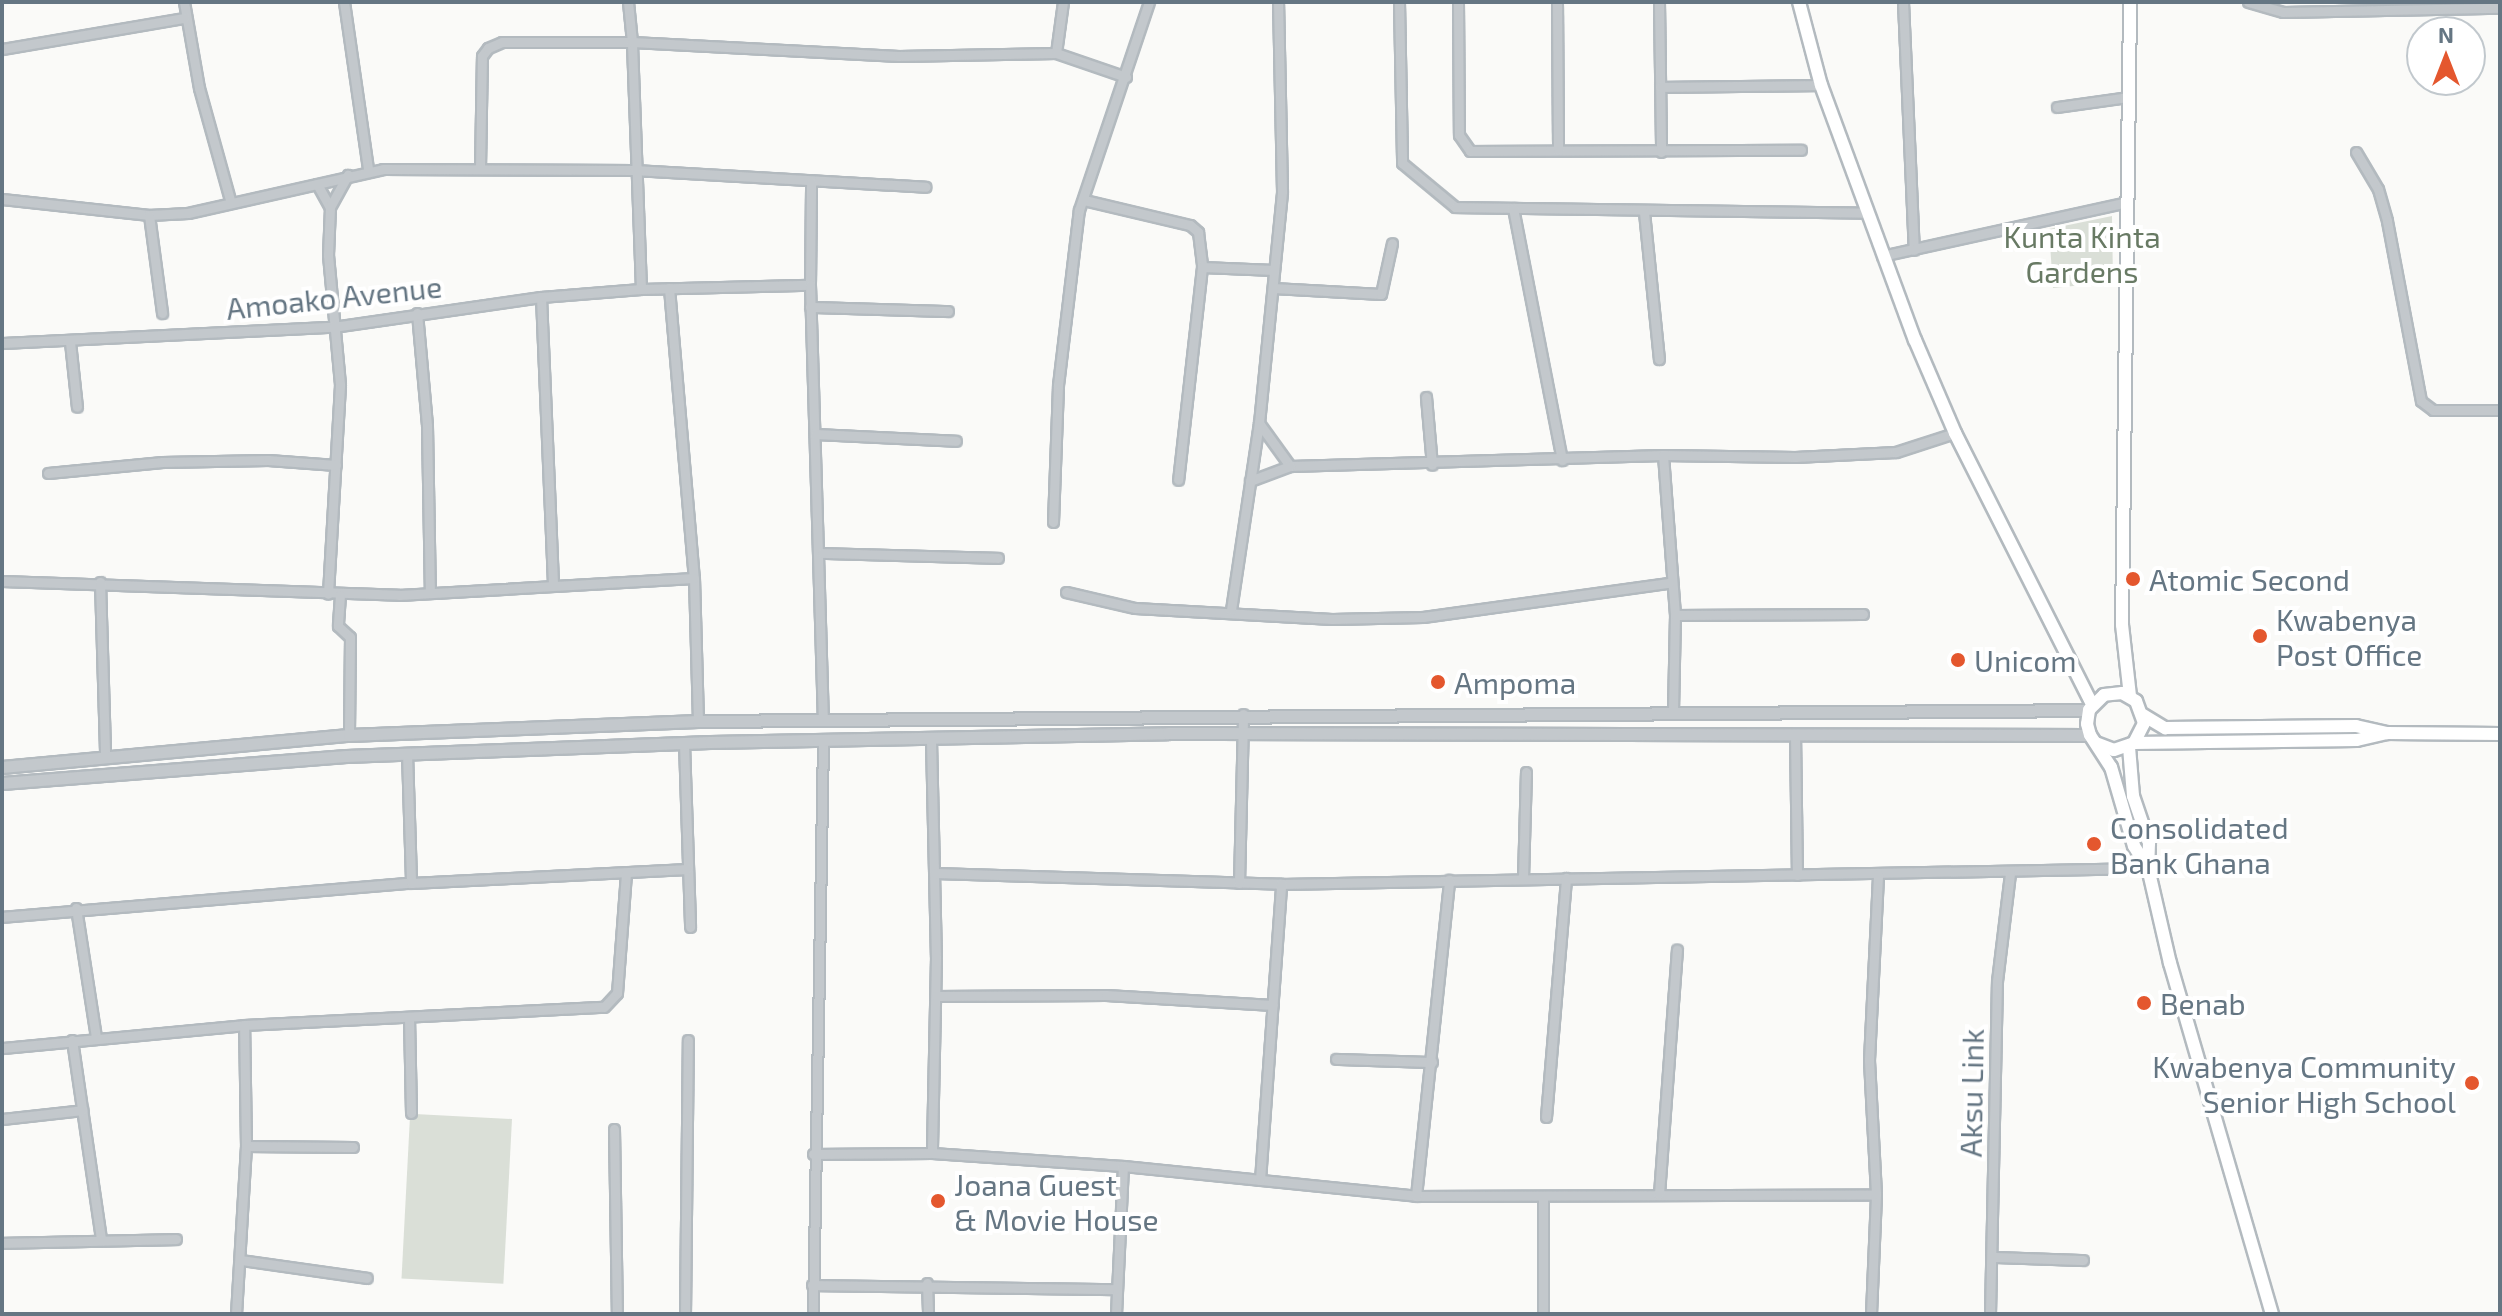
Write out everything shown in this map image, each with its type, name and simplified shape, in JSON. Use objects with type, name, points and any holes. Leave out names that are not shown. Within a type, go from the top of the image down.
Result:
[{"type":"main road","points":[[1799,2],[1821,85],[1882,256],[1955,433],[2090,707],[2093,739],[2111,767],[2134,846],[2148,868]]},
{"type":"main road","points":[[2130,2],[2122,625],[2130,696],[2143,715],[2165,728],[2356,726],[2387,733],[2500,734]]},
{"type":"main road","points":[[2090,707],[2109,693],[2130,696]]},
{"type":"main road","points":[[2143,715],[2143,730],[2132,745],[2133,796],[2149,843],[2148,868],[2173,974],[2272,1314]]},
{"type":"main road","points":[[2093,739],[2114,750],[2132,745],[2357,740],[2387,733]]},
{"type":"street","points":[[184,2],[184,18],[231,203]]},
{"type":"street","points":[[344,2],[368,169]]},
{"type":"street","points":[[628,2],[641,289]]},
{"type":"street","points":[[1056,53],[1063,2]]},
{"type":"street","points":[[1053,522],[1058,385],[1084,200],[1149,2]]},
{"type":"street","points":[[1231,610],[1259,423],[1273,288],[1283,134],[1278,2]]},
{"type":"street","points":[[1399,2],[1405,169],[1455,207],[1867,213]]},
{"type":"street","points":[[1458,2],[1462,147],[1470,151],[1801,150]]},
{"type":"street","points":[[1557,2],[1558,150]]},
{"type":"street","points":[[1659,2],[1661,152]]},
{"type":"street","points":[[1903,2],[1914,250]]},
{"type":"street","points":[[2248,2],[2297,12],[2477,5],[2500,8]]},
{"type":"street","points":[[2,49],[184,18]]},
{"type":"street","points":[[480,168],[482,56],[488,48],[502,42],[632,42],[899,56],[1056,53],[1126,77]]},
{"type":"street","points":[[1660,87],[1821,85]]},
{"type":"street","points":[[2057,107],[2128,97]]},
{"type":"street","points":[[2356,152],[2378,189],[2387,221],[2421,401],[2433,410],[2500,410]]},
{"type":"street","points":[[2,199],[149,215],[231,203],[368,169],[634,170],[926,187]]},
{"type":"street","points":[[330,207],[348,175]]},
{"type":"street","points":[[811,182],[810,307],[822,553],[823,720]]},
{"type":"street","points":[[317,184],[330,207],[333,327],[340,385],[328,594]]},
{"type":"street","points":[[1084,200],[1190,225],[1198,232],[1202,267],[1178,480]]},
{"type":"street","points":[[1882,256],[2127,202]]},
{"type":"street","points":[[1513,208],[1562,460]]},
{"type":"street","points":[[1644,212],[1659,359]]},
{"type":"street","points":[[149,215],[162,313]]},
{"type":"street","points":[[1273,288],[1381,294],[1392,243]]},
{"type":"street","points":[[1202,267],[1274,270]]},
{"type":"street","name":"Amoako Avenue","points":[[2,343],[333,327],[541,297],[641,289],[810,285]]},
{"type":"street","points":[[669,288],[694,578],[698,721]]},
{"type":"street","points":[[541,297],[553,586]]},
{"type":"street","points":[[810,307],[948,311]]},
{"type":"street","points":[[417,313],[427,426],[430,592]]},
{"type":"street","points":[[70,342],[77,407]]},
{"type":"street","points":[[1426,397],[1432,465]]},
{"type":"street","points":[[1259,423],[1290,466]]},
{"type":"street","points":[[1250,481],[1290,466],[1896,452],[1955,433]]},
{"type":"street","points":[[815,434],[956,441]]},
{"type":"street","points":[[1663,455],[1669,583],[1675,615],[1673,712]]},
{"type":"street","points":[[48,473],[177,462],[336,465]]},
{"type":"street","points":[[822,553],[998,558]]},
{"type":"street","points":[[2,581],[100,582],[340,595],[694,578]]},
{"type":"street","points":[[100,582],[105,754]]},
{"type":"street","points":[[1066,592],[1135,608],[1231,610],[1332,619],[1423,617],[1669,583]]},
{"type":"street","points":[[340,595],[338,626],[350,637],[349,735]]},
{"type":"street","points":[[1675,615],[1863,614]]},
{"type":"street","points":[[2,767],[105,754],[349,735],[698,721],[2090,707]]},
{"type":"street","points":[[1239,883],[1243,714]]},
{"type":"street","points":[[2,783],[407,753],[684,743],[1242,733],[1795,734],[2093,739]]},
{"type":"street","points":[[1795,734],[1797,875]]},
{"type":"street","points":[[931,740],[936,996],[932,1153]]},
{"type":"street","points":[[813,1314],[813,1154],[823,741]]},
{"type":"street","points":[[684,743],[690,927]]},
{"type":"street","points":[[407,753],[411,883]]},
{"type":"street","points":[[1523,878],[1526,772]]},
{"type":"street","points":[[935,873],[1281,884],[2010,873],[2148,868]]},
{"type":"street","points":[[2,917],[76,908],[411,883],[688,869]]},
{"type":"street","name":"Aksu Link","points":[[1990,1314],[1997,981],[2010,873]]},
{"type":"street","points":[[2,1048],[244,1025],[604,1007],[617,993],[626,874]]},
{"type":"street","points":[[1871,1314],[1876,1194],[1869,1060],[1878,874]]},
{"type":"street","points":[[1546,1117],[1566,878]]},
{"type":"street","points":[[1416,1196],[1449,880]]},
{"type":"street","points":[[1260,1180],[1281,884]]},
{"type":"street","points":[[76,908],[96,1037]]},
{"type":"street","points":[[1659,1194],[1677,950]]},
{"type":"street","points":[[936,996],[1106,995],[1273,1005]]},
{"type":"street","points":[[409,1017],[411,1113]]},
{"type":"street","points":[[236,1314],[246,1146],[244,1025]]},
{"type":"street","points":[[72,1040],[101,1240]]},
{"type":"street","points":[[685,1314],[688,1040]]},
{"type":"street","points":[[1336,1059],[1432,1062]]},
{"type":"street","points":[[2,1119],[83,1110]]},
{"type":"street","points":[[614,1129],[617,1314]]},
{"type":"street","points":[[246,1146],[353,1147]]},
{"type":"street","points":[[813,1154],[932,1153],[1123,1166],[1416,1196],[1543,1198],[1659,1194],[1876,1194]]},
{"type":"street","points":[[1116,1314],[1114,1289],[1123,1166]]},
{"type":"street","points":[[1543,1198],[1543,1314]]},
{"type":"street","points":[[2,1243],[176,1239]]},
{"type":"street","points":[[1993,1257],[2083,1260]]},
{"type":"street","points":[[241,1260],[367,1278]]},
{"type":"street","points":[[812,1285],[927,1283],[1114,1289]]},
{"type":"street","points":[[927,1283],[928,1314]]},
{"type":"green space","name":"Kunta Kinta Gardens","points":[[2112,216],[2113,282],[2053,288],[2049,229]]},
{"type":"green space","points":[[410,1114],[512,1119],[503,1284],[402,1278]]},
{"type":"place","name":"Atomic Second","points":[[2133,579]]},
{"type":"place","name":"Kwabenya Post Office","points":[[2260,636]]},
{"type":"place","name":"Unicom","points":[[1958,660]]},
{"type":"place","name":"Ampoma","points":[[1438,682]]},
{"type":"place","name":"Consolidated Bank Ghana","points":[[2094,844]]},
{"type":"place","name":"Benab","points":[[2144,1003]]},
{"type":"place","name":"Kwabenya Community Senior High School","points":[[2472,1083]]},
{"type":"place","name":"Joana Guest & Movie House","points":[[938,1201]]}]
